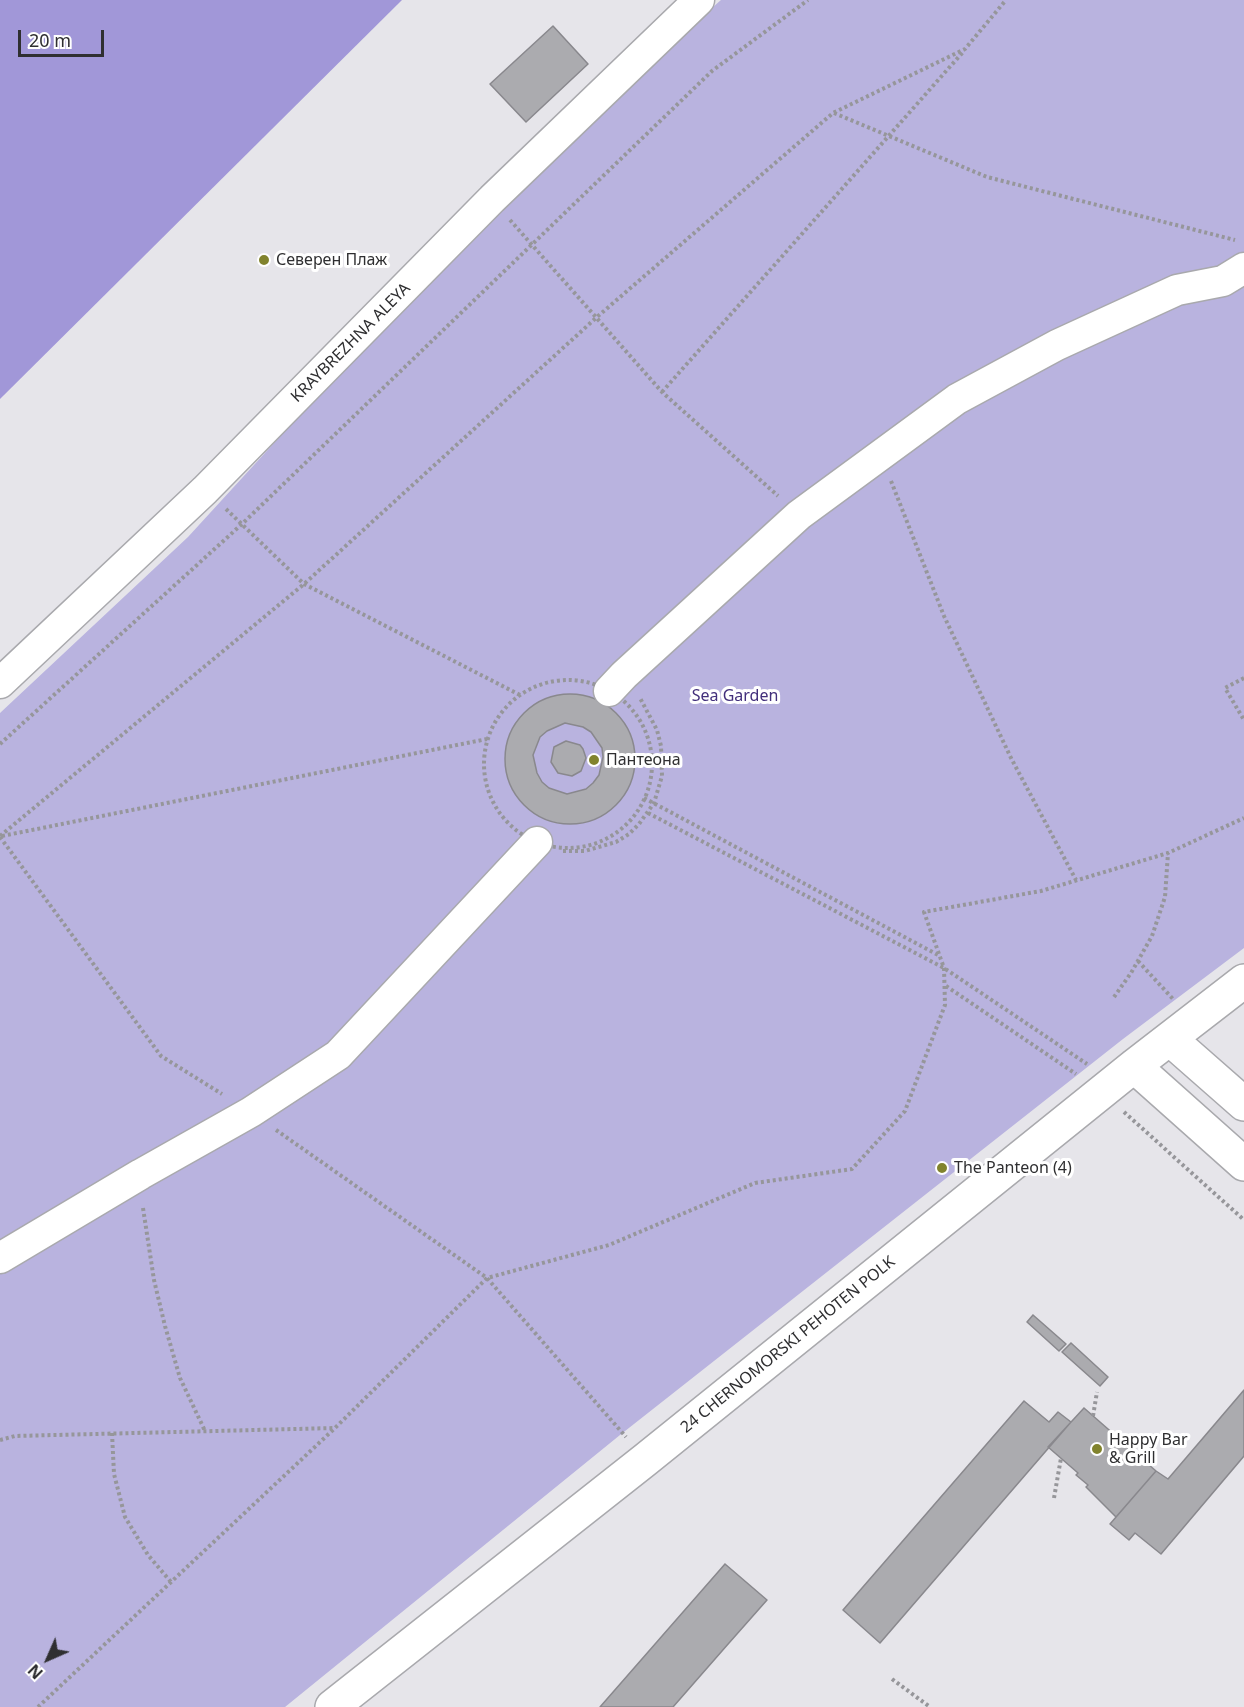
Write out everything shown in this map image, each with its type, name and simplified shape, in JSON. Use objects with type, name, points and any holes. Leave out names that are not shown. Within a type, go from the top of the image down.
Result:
[{"type":"main road","name":"24 CHERNOMORSKI PEHOTEN POLK","points":[[332,1707],[1244,981]]},
{"type":"main road","points":[[1170,1039],[1244,1104]]},
{"type":"main road","points":[[1117,1080],[1244,1164]]},
{"type":"street","name":"KRAYBREZHNA ALEYA","points":[[0,683],[205,490],[492,199],[699,0]]},
{"type":"street","points":[[605,687],[624,675],[799,514],[957,399],[1057,345],[1177,290],[1223,281],[1241,254]]},
{"type":"street","points":[[0,1258],[251,1112],[338,1055],[537,842]]},
{"type":"path","points":[[0,744],[242,524],[712,71],[808,0]]},
{"type":"path","points":[[662,392],[1006,0]]},
{"type":"path","points":[[487,739],[0,836],[304,584],[597,317],[833,113],[965,49]]},
{"type":"path","points":[[833,113],[987,177],[1241,254]]},
{"type":"path","points":[[492,199],[662,392],[799,514]]},
{"type":"path","points":[[880,453],[944,616],[1011,758],[1076,880]]},
{"type":"path","points":[[205,490],[304,584],[520,695]]},
{"type":"path","points":[[1244,678],[1225,688],[1244,720]]},
{"type":"path","points":[[605,687],[631,709],[646,733],[651,751],[652,770],[648,789],[630,821],[616,833],[599,842],[581,847],[562,848],[537,842],[511,826],[498,811],[484,777],[487,739],[500,714],[520,695],[536,686],[555,681],[573,680],[605,687],[649,712],[657,730],[661,746],[662,776],[654,803],[648,813],[944,968],[1117,1080],[1141,1129],[1244,1220]]},
{"type":"path","points":[[644,798],[940,956]]},
{"type":"path","points":[[38,1707],[335,1428],[487,1278],[609,1245],[756,1183],[852,1169],[904,1111],[945,1005],[944,968],[924,912],[1041,891],[1168,853],[1244,818]]},
{"type":"path","points":[[0,837],[161,1056],[251,1112],[487,1278],[645,1460]]},
{"type":"path","points":[[1114,997],[1152,936],[1165,897],[1168,853]]},
{"type":"path","points":[[945,985],[1117,1080]]},
{"type":"path","points":[[141,1174],[142,1204],[153,1280],[180,1378],[205,1431]]},
{"type":"path","points":[[1093,1416],[1097,1392]]},
{"type":"path","points":[[0,1440],[15,1436],[335,1428]]},
{"type":"path","points":[[112,1433],[114,1474],[125,1517],[148,1555],[171,1582]]},
{"type":"path","points":[[1054,1498],[1061,1458]]},
{"type":"path","points":[[892,1679],[930,1707]]},
{"type":"green space","name":"Sea Garden","points":[[721,0],[1244,0],[1244,948],[1123,1039],[620,1435],[285,1707],[0,1707],[0,713],[188,537],[514,181]]},
{"type":"shaded area","points":[[0,0],[402,0],[0,399]]},
{"type":"building","points":[[553,26],[588,64],[526,122],[490,84]]},
{"type":"building","points":[[570,694],[595,699],[616,713],[630,734],[635,759],[630,784],[616,805],[595,819],[570,824],[545,819],[524,805],[510,784],[505,759],[510,734],[524,713],[545,699]]},
{"type":"building","name":"Пантеона","points":[[565,723],[583,727],[591,732],[602,748],[603,757],[599,775],[586,789],[567,794],[549,788],[542,782],[537,773],[533,755],[540,737],[547,731]],"holes":[[[566,741],[580,745],[586,758],[581,771],[572,776],[558,773],[551,762],[554,747]]]},
{"type":"building","points":[[1033,1315],[1066,1344],[1059,1351],[1027,1322]]},
{"type":"building","points":[[1071,1343],[1108,1377],[1100,1386],[1062,1352]]},
{"type":"building","points":[[1244,1390],[1244,1456],[1161,1554],[1135,1533],[1129,1540],[1110,1524],[1156,1471],[1168,1479]]},
{"type":"building","points":[[1024,1401],[1049,1422],[1058,1412],[1071,1422],[880,1643],[843,1610]]},
{"type":"building","points":[[1084,1408],[1156,1471],[1116,1517],[1086,1487],[1088,1485],[1076,1475],[1078,1473],[1048,1447]]},
{"type":"building","points":[[725,1564],[767,1600],[673,1707],[600,1707]]},
{"type":"place","name":"Северен Плаж","points":[[264,260]]},
{"type":"place","name":"Пантеона","points":[[594,760]]},
{"type":"place","name":"The Panteon (4)","points":[[942,1168]]},
{"type":"place","name":"Happy Bar & Grill","points":[[1097,1449]]}]
